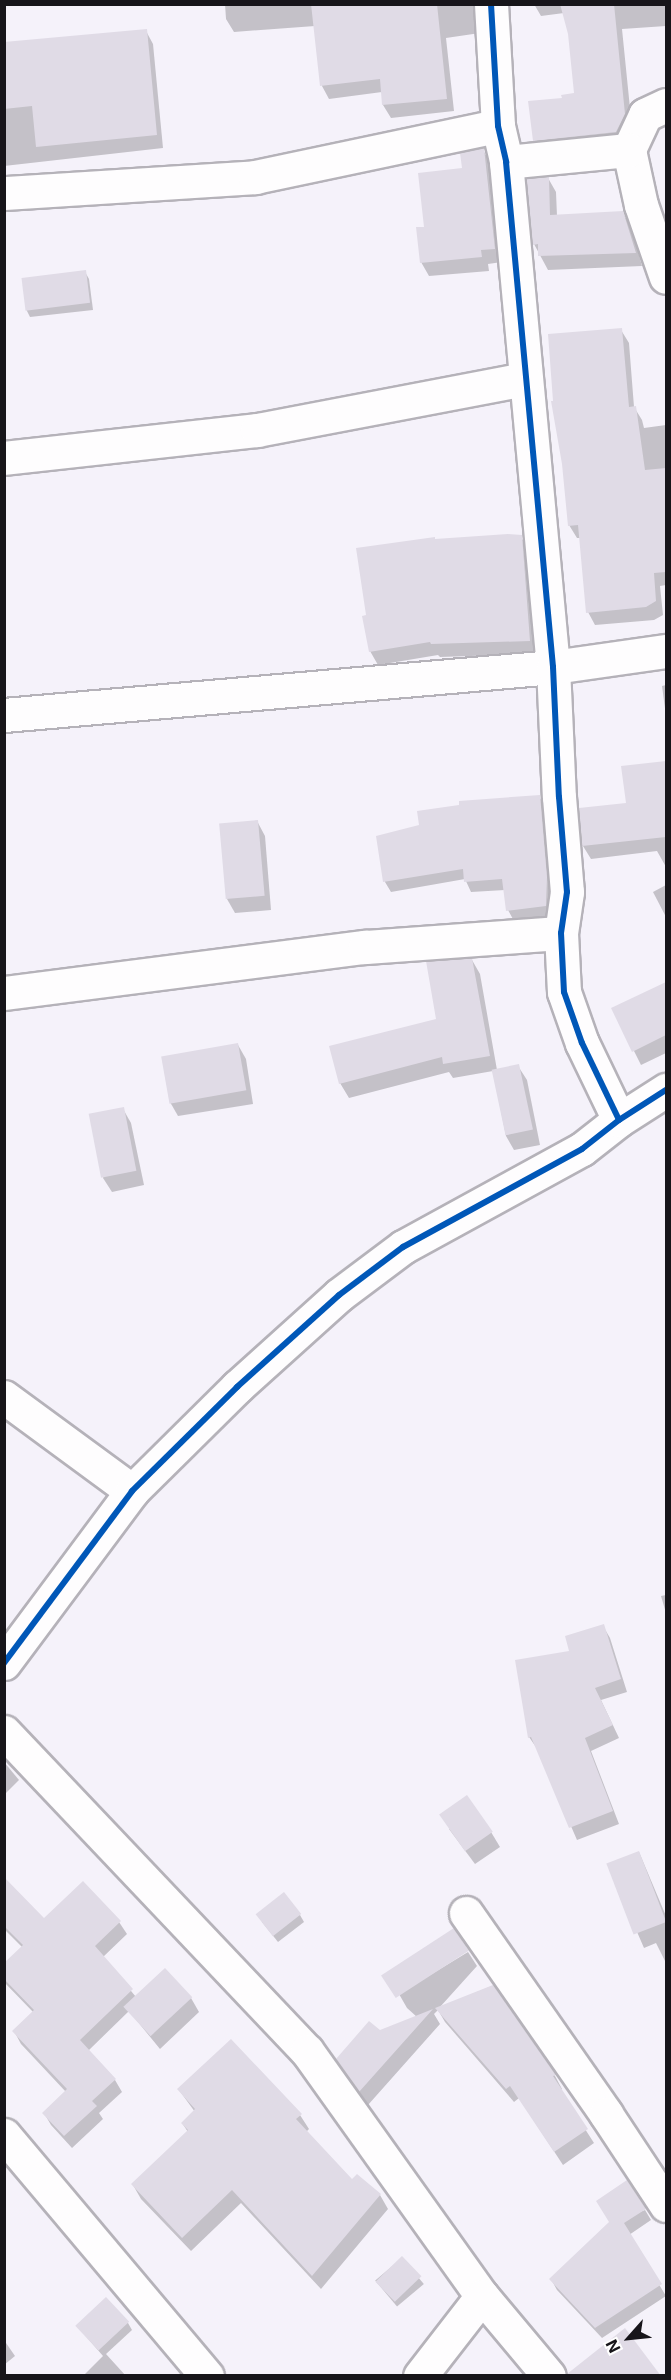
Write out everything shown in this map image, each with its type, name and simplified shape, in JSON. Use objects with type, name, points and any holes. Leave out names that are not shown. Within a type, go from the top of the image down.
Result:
[{"type":"street","points":[[491,4],[498,126],[506,162],[524,379],[554,667],[559,797],[567,892],[561,933],[564,992],[582,1043],[619,1120]]},
{"type":"street","points":[[666,105],[645,115],[629,150],[641,205],[666,277]]},
{"type":"street","points":[[4,193],[255,177],[498,126]]},
{"type":"street","points":[[506,162],[629,150]]},
{"type":"street","points":[[4,458],[257,430],[524,379]]},
{"type":"street","points":[[4,715],[554,667],[666,651]]},
{"type":"street","points":[[4,993],[365,947],[561,933]]},
{"type":"street","points":[[4,1663],[132,1491],[237,1387],[339,1295],[403,1246],[582,1149],[619,1120],[666,1090]]},
{"type":"street","points":[[4,1397],[132,1491]]},
{"type":"street","points":[[4,1732],[307,2051],[482,2296],[549,2376]]},
{"type":"street","points":[[466,1913],[606,2114],[666,2205]]},
{"type":"street","points":[[4,2136],[207,2376]]},
{"type":"street","points":[[420,2376],[482,2296]]},
{"type":"building","points":[[311,4],[437,4],[447,99],[382,105],[380,79],[320,86]]},
{"type":"building","points":[[560,4],[614,4],[625,114],[616,132],[533,141],[528,101],[562,98],[561,95],[574,93],[568,34]]},
{"type":"building","points":[[147,29],[157,135],[36,147],[32,106],[4,109],[4,42]]},
{"type":"building","points":[[484,148],[495,249],[481,250],[482,257],[420,263],[416,227],[424,227],[418,173],[462,168],[460,153]]},
{"type":"building","points":[[549,177],[550,215],[623,211],[636,253],[538,256],[538,244],[533,245],[526,179]]},
{"type":"building","points":[[86,270],[90,303],[26,311],[21,278]]},
{"type":"building","points":[[622,328],[629,407],[636,406],[645,470],[666,468],[666,572],[654,573],[656,601],[646,607],[586,613],[578,525],[568,526],[562,464],[551,401],[553,401],[548,334]]},
{"type":"building","points":[[522,535],[530,641],[431,644],[430,642],[369,652],[362,616],[366,615],[356,548],[435,537],[435,539]]},
{"type":"building","points":[[666,761],[666,837],[582,846],[579,808],[626,803],[621,766]]},
{"type":"building","points":[[540,795],[547,877],[546,906],[506,911],[502,879],[464,882],[463,869],[383,882],[376,836],[419,825],[417,811],[459,805],[459,801]]},
{"type":"building","points":[[258,820],[265,896],[226,899],[219,823]]},
{"type":"building","points":[[472,958],[490,1056],[443,1064],[442,1057],[339,1084],[329,1046],[436,1019],[426,961]]},
{"type":"building","points":[[666,982],[666,1035],[632,1052],[611,1008]]},
{"type":"building","points":[[238,1043],[246,1090],[170,1104],[161,1057]]},
{"type":"building","points":[[519,1064],[533,1130],[506,1135],[492,1070]]},
{"type":"building","points":[[124,1107],[136,1171],[101,1178],[89,1114]]},
{"type":"building","points":[[604,1624],[621,1679],[595,1688],[613,1725],[585,1738],[613,1811],[569,1828],[531,1737],[528,1738],[515,1660],[569,1651],[565,1636]]},
{"type":"building","points":[[467,1795],[493,1832],[465,1851],[439,1815]]},
{"type":"building","points":[[639,1851],[666,1922],[634,1934],[606,1864]]},
{"type":"building","points":[[4,1877],[44,1918],[83,1881],[121,1921],[95,1946],[133,1989],[80,2040],[116,2079],[92,2101],[97,2106],[64,2136],[42,2113],[67,2089],[12,2031],[34,2010],[4,1979],[4,1963],[23,1945],[4,1926]]},
{"type":"building","points":[[284,1892],[301,1914],[273,1936],[256,1914]]},
{"type":"building","points":[[454,1928],[469,1951],[396,1998],[381,1975]]},
{"type":"building","points":[[165,1968],[192,1997],[151,2036],[123,2007]]},
{"type":"building","points":[[493,1985],[556,2075],[553,2076],[588,2129],[554,2152],[510,2086],[506,2089],[435,2008]]},
{"type":"building","points":[[433,2009],[359,2092],[336,2059],[369,2021],[380,2030]]},
{"type":"building","points":[[231,2039],[302,2114],[296,2119],[352,2179],[357,2174],[381,2194],[312,2276],[232,2190],[182,2238],[131,2184],[188,2130],[181,2123],[195,2109],[177,2089]]},
{"type":"building","points":[[627,2180],[646,2209],[624,2223],[662,2284],[595,2328],[549,2279],[609,2222],[596,2201]]},
{"type":"building","points":[[402,2256],[421,2276],[395,2302],[375,2282]]},
{"type":"building","points":[[106,2297],[129,2322],[98,2351],[75,2326]]},
{"type":"building","points":[[625,2328],[661,2376],[567,2376],[567,2374]]},
{"type":"cycle path","points":[[491,4],[498,126],[506,162],[553,667],[559,797],[567,892],[561,933],[564,992],[582,1043],[619,1120]]},
{"type":"cycle path","points":[[4,1663],[132,1491],[237,1387],[339,1295],[403,1247],[582,1149],[619,1120],[666,1090]]}]
